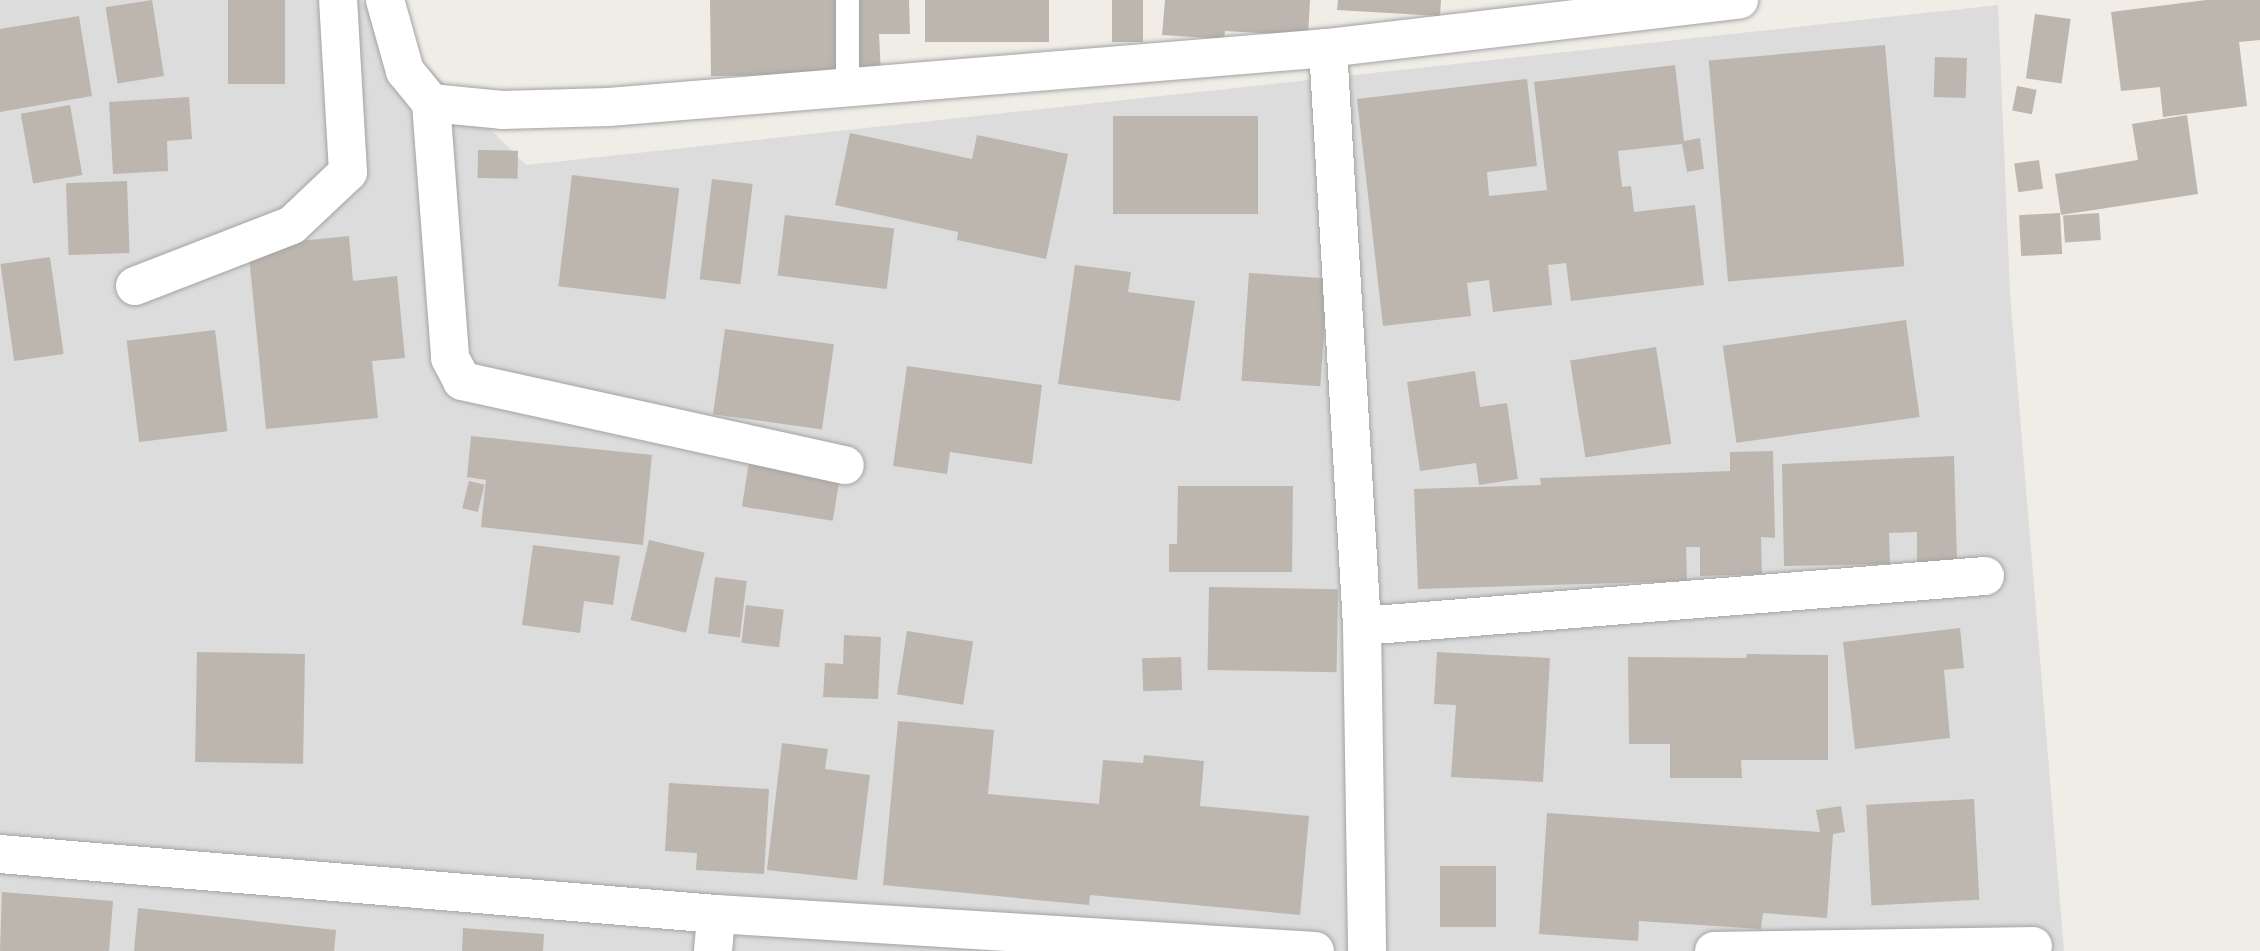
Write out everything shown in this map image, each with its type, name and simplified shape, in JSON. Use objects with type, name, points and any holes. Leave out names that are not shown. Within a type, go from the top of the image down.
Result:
[{"type":"street","points":[[135,286],[292,225],[348,172],[338,0]]},
{"type":"street","points":[[385,0],[405,71],[431,103],[450,358],[461,381],[845,465]]},
{"type":"street","points":[[431,103],[502,110],[609,107],[1328,48],[1739,0]]},
{"type":"street","points":[[1328,48],[1362,626],[1367,951]]},
{"type":"street","points":[[1362,626],[1985,576]]},
{"type":"street","points":[[0,854],[715,932],[1315,951]]},
{"type":"street","points":[[1714,951],[2033,946]]},
{"type":"lane","points":[[847,0],[847,88]]},
{"type":"shaded area","points":[[0,0],[361,0],[526,165],[1998,5],[2010,294],[2064,951],[0,951]]},
{"type":"building","points":[[152,0],[164,76],[118,83],[106,7]]},
{"type":"building","points":[[228,0],[285,0],[285,84],[228,84]]},
{"type":"building","points":[[710,0],[909,0],[910,34],[879,34],[881,74],[711,76]]},
{"type":"building","points":[[925,0],[1049,0],[1049,42],[925,42]]},
{"type":"building","points":[[1112,0],[1143,0],[1143,42],[1112,42]]},
{"type":"building","points":[[1165,0],[1310,0],[1308,36],[1225,31],[1224,39],[1162,35]]},
{"type":"building","points":[[1338,0],[1441,0],[1440,16],[1337,10]]},
{"type":"building","points":[[2206,0],[2260,0],[2260,40],[2239,42],[2247,106],[2163,117],[2160,87],[2121,91],[2111,12]]},
{"type":"building","points":[[2035,14],[2071,19],[2062,83],[2026,78]]},
{"type":"building","points":[[79,16],[92,96],[0,112],[0,29]]},
{"type":"building","points":[[1885,45],[1904,266],[1728,282],[1709,60]]},
{"type":"building","points":[[1935,57],[1967,58],[1966,98],[1934,97]]},
{"type":"building","points":[[1675,65],[1684,141],[1700,138],[1704,169],[1687,172],[1682,144],[1618,151],[1622,187],[1631,186],[1634,212],[1695,205],[1704,285],[1571,301],[1566,263],[1548,265],[1552,305],[1493,312],[1489,280],[1467,283],[1471,316],[1383,326],[1357,99],[1527,79],[1537,166],[1487,172],[1489,196],[1547,190],[1534,82]]},
{"type":"building","points":[[2017,86],[2037,90],[2032,114],[2012,111]]},
{"type":"building","points":[[189,97],[192,139],[167,141],[168,171],[113,174],[109,102]]},
{"type":"building","points":[[70,105],[82,175],[33,184],[21,114]]},
{"type":"building","points":[[2187,115],[2198,194],[2061,215],[2055,174],[2138,160],[2132,124]]},
{"type":"building","points":[[1113,116],[1258,116],[1258,214],[1113,214]]},
{"type":"building","points":[[850,133],[972,159],[977,135],[1068,154],[1046,259],[957,240],[958,232],[835,205]]},
{"type":"building","points":[[478,150],[518,151],[518,179],[478,178]]},
{"type":"building","points":[[2039,160],[2043,189],[2018,192],[2014,163]]},
{"type":"building","points":[[572,175],[679,188],[666,299],[558,286]]},
{"type":"building","points":[[712,179],[753,184],[740,284],[700,279]]},
{"type":"building","points":[[127,181],[130,253],[69,255],[66,183]]},
{"type":"building","points":[[2060,213],[2062,254],[2021,256],[2019,215]]},
{"type":"building","points":[[2099,213],[2101,240],[2065,242],[2063,216]]},
{"type":"building","points":[[785,215],[894,228],[887,289],[778,276]]},
{"type":"building","points":[[349,236],[353,281],[397,276],[405,358],[372,361],[378,418],[266,429],[248,246]]},
{"type":"building","points":[[50,257],[64,354],[14,361],[0,264]]},
{"type":"building","points":[[1075,265],[1131,272],[1128,292],[1195,301],[1180,401],[1058,384]]},
{"type":"building","points":[[1249,273],[1328,279],[1320,386],[1241,381]]},
{"type":"building","points":[[1906,320],[1920,417],[1736,443],[1723,346]]},
{"type":"building","points":[[725,329],[834,344],[822,429],[713,414]]},
{"type":"building","points":[[215,330],[227,431],[139,442],[127,341]]},
{"type":"building","points":[[1656,347],[1671,444],[1585,457],[1570,361]]},
{"type":"building","points":[[907,366],[1042,385],[1032,464],[950,452],[947,474],[893,466]]},
{"type":"building","points":[[1475,371],[1480,407],[1507,403],[1518,479],[1479,485],[1476,463],[1420,471],[1407,382]]},
{"type":"building","points":[[471,436],[652,455],[643,545],[481,527],[486,480],[467,477]]},
{"type":"building","points":[[1773,451],[1775,538],[1761,537],[1762,574],[1700,576],[1700,547],[1686,547],[1687,581],[1418,589],[1414,489],[1541,485],[1540,478],[1730,471],[1730,452]]},
{"type":"building","points":[[1954,456],[1957,561],[1917,562],[1917,532],[1889,533],[1890,564],[1784,566],[1782,464]]},
{"type":"building","points":[[749,462],[840,476],[833,521],[742,506]]},
{"type":"building","points":[[469,481],[485,485],[478,512],[462,508]]},
{"type":"building","points":[[1178,486],[1293,486],[1292,572],[1169,572],[1169,544],[1177,544]]},
{"type":"building","points":[[649,540],[705,553],[686,633],[631,620]]},
{"type":"building","points":[[533,545],[620,556],[613,605],[584,601],[580,633],[522,625]]},
{"type":"building","points":[[715,577],[747,581],[740,637],[708,634]]},
{"type":"building","points":[[1209,587],[1338,589],[1337,672],[1208,670]]},
{"type":"building","points":[[746,605],[784,610],[779,647],[741,643]]},
{"type":"building","points":[[1960,628],[1964,668],[1944,670],[1950,738],[1855,749],[1843,642]]},
{"type":"building","points":[[907,631],[973,641],[963,705],[897,694]]},
{"type":"building","points":[[844,635],[881,637],[878,699],[823,697],[825,663],[843,664]]},
{"type":"building","points":[[197,652],[305,654],[303,764],[195,762]]},
{"type":"building","points":[[1437,652],[1550,658],[1543,782],[1451,777],[1456,705],[1434,704]]},
{"type":"building","points":[[1747,654],[1828,655],[1828,760],[1741,760],[1742,778],[1670,778],[1670,744],[1629,744],[1628,657],[1746,658]]},
{"type":"building","points":[[1181,657],[1182,690],[1143,691],[1142,658]]},
{"type":"building","points":[[898,721],[994,730],[988,794],[1099,804],[1103,760],[1143,763],[1144,755],[1204,761],[1200,806],[1309,816],[1300,915],[1090,895],[1089,905],[883,885]]},
{"type":"building","points":[[782,743],[828,749],[825,769],[870,775],[857,880],[767,870]]},
{"type":"building","points":[[669,783],[769,789],[764,874],[696,870],[697,853],[665,851]]},
{"type":"building","points":[[1974,799],[1979,900],[1871,906],[1866,805]]},
{"type":"building","points":[[1841,806],[1845,832],[1833,834],[1827,918],[1763,913],[1761,929],[1639,921],[1638,941],[1539,934],[1547,813],[1820,832],[1816,810]]},
{"type":"building","points":[[1440,866],[1496,866],[1496,927],[1440,927]]},
{"type":"building","points":[[2,892],[113,901],[109,951],[0,951]]},
{"type":"building","points":[[138,908],[336,930],[334,951],[134,951]]},
{"type":"building","points":[[463,928],[544,934],[543,951],[462,951]]}]
